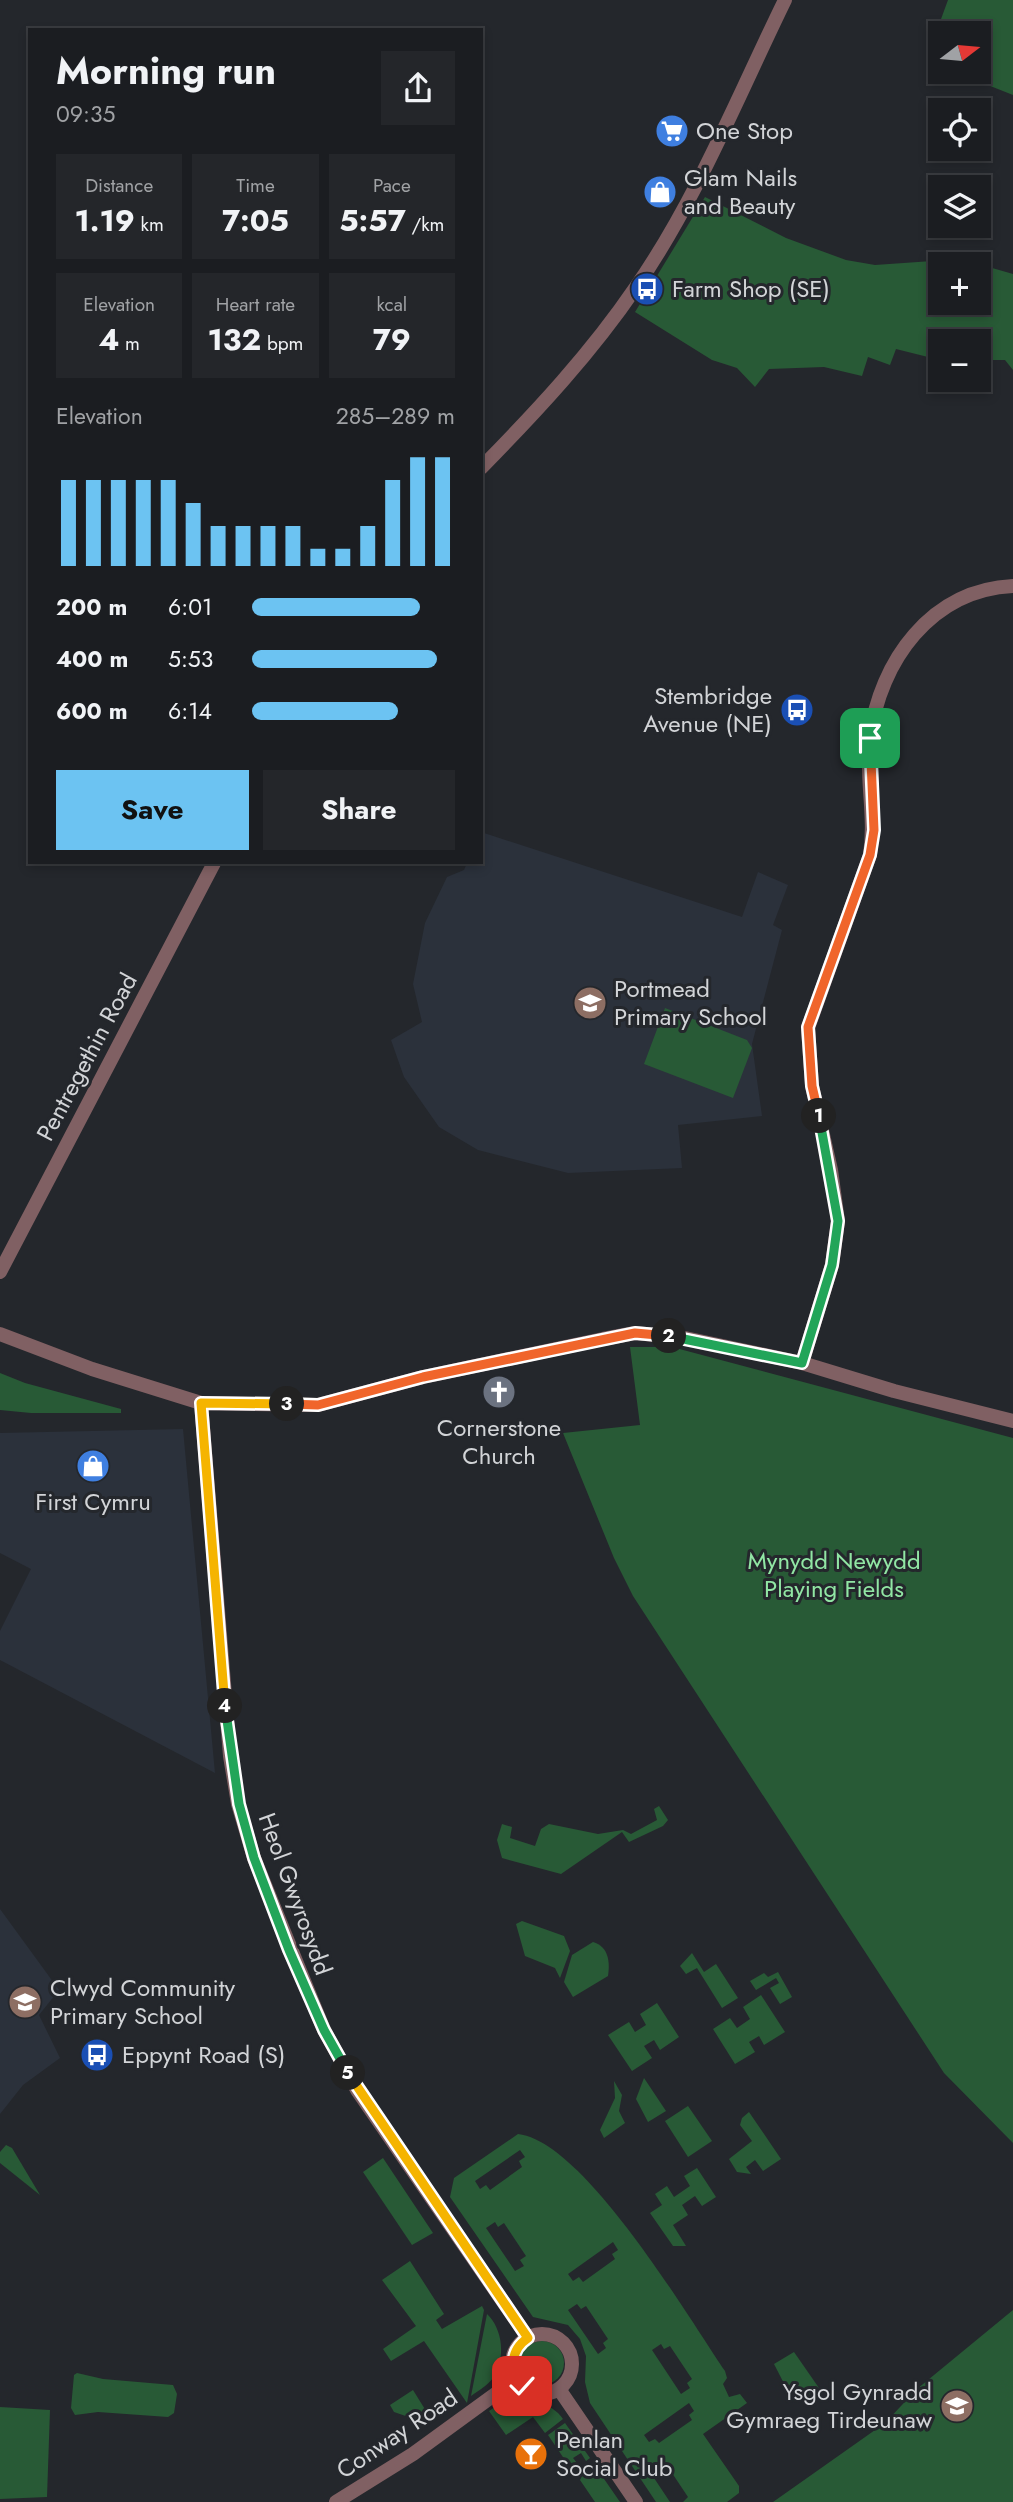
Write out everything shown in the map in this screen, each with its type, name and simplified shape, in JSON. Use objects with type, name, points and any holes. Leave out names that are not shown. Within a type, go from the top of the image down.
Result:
[{"type":"street","points":[[483,466],[565,381],[636,287],[689,197],[785,0]]},
{"type":"street","points":[[802,1363],[832,1265],[838,1221],[831,1170],[812,1086],[808,1027],[870,855],[874,830],[870,738],[885,678],[916,630],[959,600],[998,587],[1013,586]]},
{"type":"street","name":"Pentregethin Road","points":[[0,1272],[213,864]]},
{"type":"street","points":[[0,1335],[92,1369],[201,1403],[318,1405],[423,1377],[635,1333],[685,1338],[802,1363],[894,1391],[1013,1421]]},
{"type":"street","name":"Heol Gwyrosydd","points":[[201,1403],[230,1756],[239,1804],[254,1858],[324,2030],[357,2090],[528,2338]]},
{"type":"street","points":[[549,2335],[565,2345],[572,2363],[570,2373],[559,2389],[540,2394],[530,2391],[516,2379],[513,2371],[514,2354],[528,2338],[549,2335]]},
{"type":"street","name":"Conway Road","points":[[336,2502],[413,2454],[516,2379]]},
{"type":"street","points":[[559,2389],[636,2502]]},
{"type":"shaded area","name":"Portmead Primary School","points":[[483,833],[742,917],[758,872],[788,885],[773,925],[782,930],[752,1044],[762,1116],[678,1125],[682,1168],[568,1173],[478,1150],[439,1127],[404,1077],[391,1040],[422,1022],[413,984],[425,923],[447,877],[464,870],[467,864],[483,864]]},
{"type":"shaded area","points":[[183,1429],[215,1773],[0,1660],[0,1631],[31,1569],[0,1553],[0,1433]]},
{"type":"shaded area","name":"Clwyd Community Primary School","points":[[0,1909],[59,1990],[39,2015],[60,2058],[23,2085],[0,2114]]},
{"type":"green space","points":[[948,0],[1013,0],[1013,95],[985,84],[991,84],[991,21],[940,21]]},
{"type":"green space","points":[[705,197],[786,238],[846,260],[875,265],[928,261],[928,315],[991,315],[991,268],[1013,274],[1013,370],[1005,360],[991,360],[991,329],[928,329],[928,357],[896,349],[890,365],[868,357],[862,376],[824,367],[769,369],[755,387],[737,368],[712,360],[635,312]]},
{"type":"green space","points":[[665,1008],[747,1040],[752,1048],[733,1098],[644,1064]]},
{"type":"green space","name":"Mynydd Newydd Playing Fields","points":[[630,1347],[672,1347],[1013,1438],[1013,2143],[944,2073],[633,1596],[614,1558],[563,1433],[640,1425]]},
{"type":"green space","points":[[0,1373],[25,1383],[121,1409],[121,1413],[31,1413],[0,1410]]},
{"type":"green space","points":[[659,1806],[668,1820],[663,1826],[629,1842],[622,1832],[561,1874],[502,1858],[497,1840],[502,1824],[512,1827],[510,1838],[535,1846],[541,1829],[549,1824],[598,1834],[623,1830],[631,1834],[657,1820],[654,1809]]},
{"type":"green space","points":[[522,1921],[564,1936],[570,1951],[560,1978],[555,1968],[525,1956],[516,1924]]},
{"type":"green space","points":[[593,1942],[605,1951],[609,1965],[608,1976],[573,1997],[564,1982],[572,1955]]},
{"type":"green space","points":[[692,1953],[704,1972],[716,1964],[738,1998],[722,2008],[697,1968],[686,1974],[680,1966]]},
{"type":"green space","points":[[778,1972],[792,1997],[780,2004],[770,1988],[779,1983],[776,1978],[756,1990],[750,1981],[764,1973],[768,1977]]},
{"type":"green space","points":[[761,1995],[785,2032],[764,2045],[759,2036],[749,2042],[755,2052],[735,2064],[713,2029],[730,2018],[737,2028],[750,2019],[743,2007]]},
{"type":"green space","points":[[657,2003],[679,2037],[660,2050],[654,2040],[644,2046],[652,2058],[632,2071],[608,2035],[629,2022],[635,2032],[646,2025],[640,2014]]},
{"type":"green space","points":[[644,2078],[666,2111],[648,2122],[636,2099]]},
{"type":"green space","points":[[614,2081],[622,2095],[619,2111],[625,2123],[604,2138],[600,2130],[615,2098]]},
{"type":"green space","points":[[688,2106],[712,2141],[688,2157],[665,2121]]},
{"type":"green space","points":[[749,2112],[781,2159],[763,2171],[755,2160],[746,2167],[751,2174],[737,2172],[729,2159],[752,2141],[740,2125],[742,2118]]},
{"type":"green space","points":[[518,2134],[544,2144],[573,2166],[603,2198],[661,2274],[725,2371],[727,2378],[723,2384],[729,2397],[740,2394],[747,2403],[703,2434],[739,2486],[739,2493],[727,2502],[683,2502],[688,2497],[666,2464],[660,2468],[656,2463],[648,2469],[670,2502],[656,2502],[590,2403],[585,2382],[586,2356],[580,2339],[568,2325],[533,2317],[450,2197],[454,2178]],"holes":[[[520,2150],[525,2157],[519,2161],[522,2167],[490,2190],[486,2185],[480,2189],[475,2181]],[[495,2222],[498,2227],[504,2223],[526,2256],[520,2260],[524,2266],[515,2271],[486,2228]],[[613,2242],[618,2250],[612,2254],[615,2259],[583,2282],[579,2277],[573,2281],[568,2274]],[[577,2304],[581,2309],[586,2306],[608,2339],[603,2343],[606,2348],[598,2354],[568,2310]],[[661,2344],[664,2349],[670,2346],[692,2379],[687,2383],[690,2388],[681,2394],[652,2350]],[[689,2403],[694,2411],[689,2415],[692,2420],[659,2443],[655,2439],[649,2442],[644,2435]]]},
{"type":"green space","points":[[6,2145],[12,2148],[40,2195],[0,2163],[0,2152]]},
{"type":"green space","points":[[383,2158],[433,2233],[412,2245],[363,2172]]},
{"type":"green space","points":[[697,2168],[716,2197],[702,2206],[695,2196],[682,2205],[688,2215],[673,2225],[686,2246],[673,2246],[650,2213],[662,2205],[655,2194],[667,2186],[674,2197],[690,2186],[684,2176]]},
{"type":"green space","points":[[410,2261],[444,2314],[436,2320],[442,2329],[482,2306],[484,2310],[467,2403],[424,2341],[391,2361],[383,2349],[416,2326],[382,2280]]},
{"type":"green space","name":"Ysgol Gynradd Gymraeg Tirdeunaw","points":[[1013,2310],[1013,2502],[773,2502],[885,2423],[917,2389]]},
{"type":"green space","points":[[487,2314],[497,2328],[501,2344],[500,2362],[491,2381],[471,2396]]},
{"type":"green space","points":[[542,2341],[551,2342],[558,2347],[563,2354],[563,2372],[558,2379],[551,2384],[542,2385],[533,2384],[526,2379],[521,2372],[520,2363],[521,2354],[526,2347],[533,2342]]},
{"type":"green space","points":[[794,2352],[819,2388],[798,2402],[793,2401],[774,2364]]},
{"type":"green space","points":[[77,2373],[103,2379],[173,2385],[177,2394],[174,2413],[168,2417],[98,2412],[75,2415],[71,2408],[74,2375]]},
{"type":"green space","points":[[413,2390],[431,2419],[429,2424],[394,2412],[390,2405]]},
{"type":"green space","points":[[507,2399],[546,2405],[563,2419],[545,2433],[533,2417],[506,2435],[489,2411]]},
{"type":"green space","points":[[0,2407],[50,2410],[47,2497],[0,2499]]},
{"type":"green space","points":[[565,2423],[590,2458],[586,2461],[581,2453],[573,2458],[577,2463],[567,2463],[548,2435]]},
{"type":"green space","points":[[593,2463],[620,2502],[595,2502],[580,2480],[583,2474],[586,2478],[594,2474],[589,2465]]},
{"type":"place","name":"One Stop","points":[[672,131]]},
{"type":"place","name":"Glam Nails and Beauty","points":[[660,192]]},
{"type":"place","name":"Farm Shop (SE)","points":[[647,289]]},
{"type":"place","name":"Stembridge Avenue (NE)","points":[[797,710]]},
{"type":"place","name":"Portmead Primary School","points":[[590,1003]]},
{"type":"place","name":"Cornerstone Church","points":[[499,1392]]},
{"type":"place","name":"First Cymru","points":[[93,1466]]},
{"type":"place","name":"Clwyd Community Primary School","points":[[25,2002]]},
{"type":"place","name":"Eppynt Road (S)","points":[[97,2055]]},
{"type":"place","name":"Ysgol Gynradd Gymraeg Tirdeunaw","points":[[957,2406]]},
{"type":"place","name":"Penlan Social Club","points":[[531,2454]]},
{"type":"route","points":[[522,2386],[516,2379],[512,2362],[518,2346],[528,2338],[357,2090],[324,2030],[289,1950],[254,1858],[239,1804],[230,1756],[201,1403],[318,1405],[423,1377],[635,1333],[685,1338],[802,1363],[832,1265],[838,1221],[831,1170],[812,1086],[808,1027],[870,855],[874,830],[870,738]]}]
